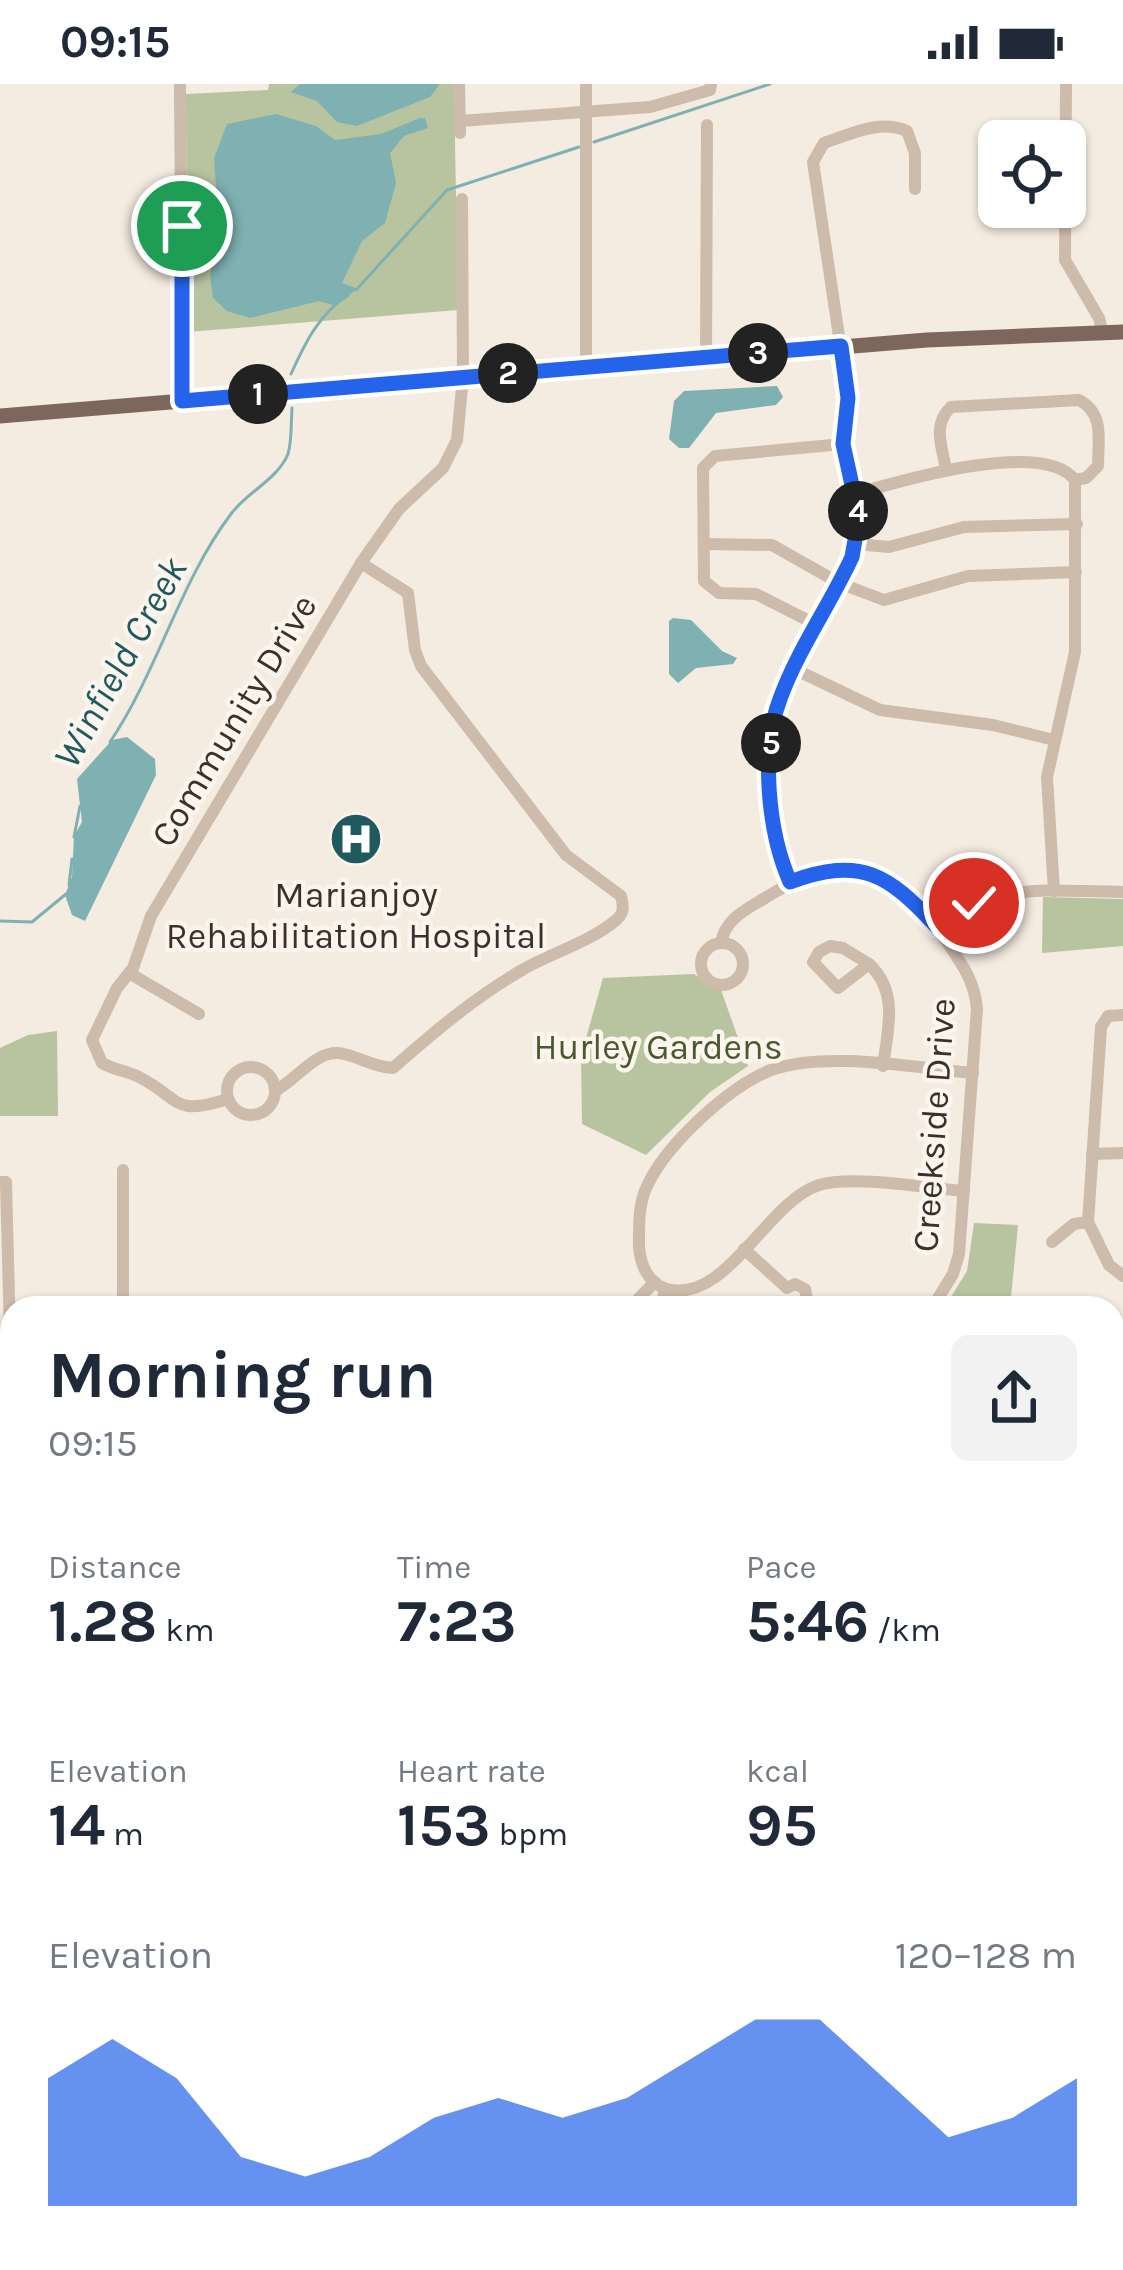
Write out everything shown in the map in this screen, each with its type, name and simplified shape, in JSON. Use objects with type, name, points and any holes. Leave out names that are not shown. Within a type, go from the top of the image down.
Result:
[{"type":"main road","points":[[0,416],[586,365],[1123,332]]},
{"type":"street","points":[[180,84],[182,401]]},
{"type":"street","points":[[460,84],[460,127],[650,106],[711,87]]},
{"type":"street","points":[[586,84],[586,365]]},
{"type":"street","points":[[1066,84],[1065,260],[1103,333]]},
{"type":"street","points":[[706,124],[706,357]]},
{"type":"street","points":[[790,882],[772,826],[775,714],[856,544],[859,517],[843,444],[848,398],[812,177],[817,151],[824,143],[881,125],[896,126],[908,131],[914,148],[915,189]]},
{"type":"street","name":"Community Drive","points":[[361,562],[408,593],[421,666],[566,855],[621,896],[624,908],[619,919],[466,1004],[392,1068],[331,1054],[316,1058],[292,1082],[275,1091],[265,1111],[251,1115],[237,1111],[228,1099],[186,1108],[135,1075],[102,1063],[92,1040],[129,973],[153,912],[361,562],[400,509],[442,468],[458,440],[463,377],[462,199]]},
{"type":"street","points":[[946,469],[939,432],[944,413],[951,407],[1079,400],[1098,417],[1098,466],[1086,478],[1075,480]]},
{"type":"street","points":[[817,626],[756,594],[719,593],[704,580],[703,468],[715,456],[843,444]]},
{"type":"street","points":[[855,494],[946,469],[1046,464],[1067,470],[1075,480],[1074,662],[1047,777],[1054,891]]},
{"type":"street","points":[[856,544],[890,547],[964,527],[1077,524]]},
{"type":"street","points":[[704,544],[772,545],[839,583],[884,600],[968,576],[1076,572]]},
{"type":"street","points":[[794,669],[880,710],[993,725],[1054,740]]},
{"type":"street","name":"Creekside Drive","points":[[721,943],[729,922],[790,882],[826,871],[871,874],[904,891],[936,926],[975,990],[958,1260],[938,1296]]},
{"type":"street","points":[[936,926],[994,895],[1123,892]]},
{"type":"street","points":[[869,964],[881,975],[891,1004],[883,1066]]},
{"type":"street","points":[[129,973],[199,1014]]},
{"type":"street","points":[[1123,1015],[1108,1016],[1102,1023],[1088,1222],[1108,1265],[1123,1276]]},
{"type":"street","points":[[660,1296],[660,1285],[640,1256],[639,1214],[645,1189],[656,1169],[719,1102],[752,1079],[785,1066],[819,1062],[973,1072]]},
{"type":"street","points":[[228,1099],[228,1082],[247,1067],[269,1076],[275,1091]]},
{"type":"street","points":[[1092,1154],[1123,1153]]},
{"type":"street","points":[[122,1170],[123,1296]]},
{"type":"street","points":[[3,1182],[8,1296]]},
{"type":"street","points":[[641,1296],[660,1285],[703,1284],[790,1201],[826,1184],[964,1191]]},
{"type":"street","points":[[1052,1242],[1074,1224],[1088,1222]]},
{"type":"street","points":[[744,1249],[787,1288],[784,1296]]},
{"type":"green space","points":[[269,84],[454,84],[458,310],[187,332],[186,94],[268,90]]},
{"type":"green space","points":[[1043,897],[1123,899],[1123,946],[1042,953]]},
{"type":"green space","name":"Hurley Gardens","points":[[694,974],[721,990],[748,1066],[710,1092],[646,1155],[582,1124],[581,1056],[603,978]]},
{"type":"green space","points":[[57,1031],[58,1116],[0,1116],[0,1048],[28,1035]]},
{"type":"green space","points":[[974,1223],[1018,1225],[1011,1296],[951,1296],[967,1271]]},
{"type":"water","points":[[300,84],[439,85],[430,97],[357,126],[337,122],[317,101],[291,92]]},
{"type":"water","points":[[276,114],[316,126],[335,140],[381,134],[420,118],[425,118],[428,128],[404,136],[390,153],[396,183],[385,223],[362,241],[342,283],[358,289],[333,305],[319,301],[250,318],[227,311],[213,298],[210,276],[219,231],[214,158],[227,124]]},
{"type":"water","points":[[777,386],[783,397],[776,405],[716,413],[689,448],[679,448],[669,439],[674,401],[684,391]]},
{"type":"water","points":[[691,620],[722,651],[737,658],[733,664],[696,668],[678,683],[669,674],[669,621]]},
{"type":"water","points":[[127,737],[155,759],[156,775],[85,921],[72,915],[65,895],[72,877],[74,836],[82,822],[77,779],[112,740]]},
{"type":"waterway","name":"Winfield Creek","points":[[594,142],[770,84]]},
{"type":"waterway","name":"Winfield Creek","points":[[356,290],[447,190],[579,147]]},
{"type":"waterway","name":"Winfield Creek","points":[[291,374],[321,320],[348,295]]},
{"type":"waterway","name":"Winfield Creek","points":[[110,742],[213,540],[238,506],[283,463],[289,449],[292,408]]},
{"type":"waterway","name":"Winfield Creek","points":[[74,837],[80,806]]},
{"type":"waterway","name":"Winfield Creek","points":[[69,885],[72,859]]},
{"type":"waterway","name":"Winfield Creek","points":[[0,921],[32,922],[66,894]]},
{"type":"place","name":"Marianjoy Rehabilitation Hospital","points":[[356,839]]},
{"type":"route","points":[[182,226],[182,401],[841,346],[848,398],[843,444],[859,532],[852,557],[775,714],[773,838],[790,882],[826,871],[871,874],[904,891],[936,926],[974,903]]}]
